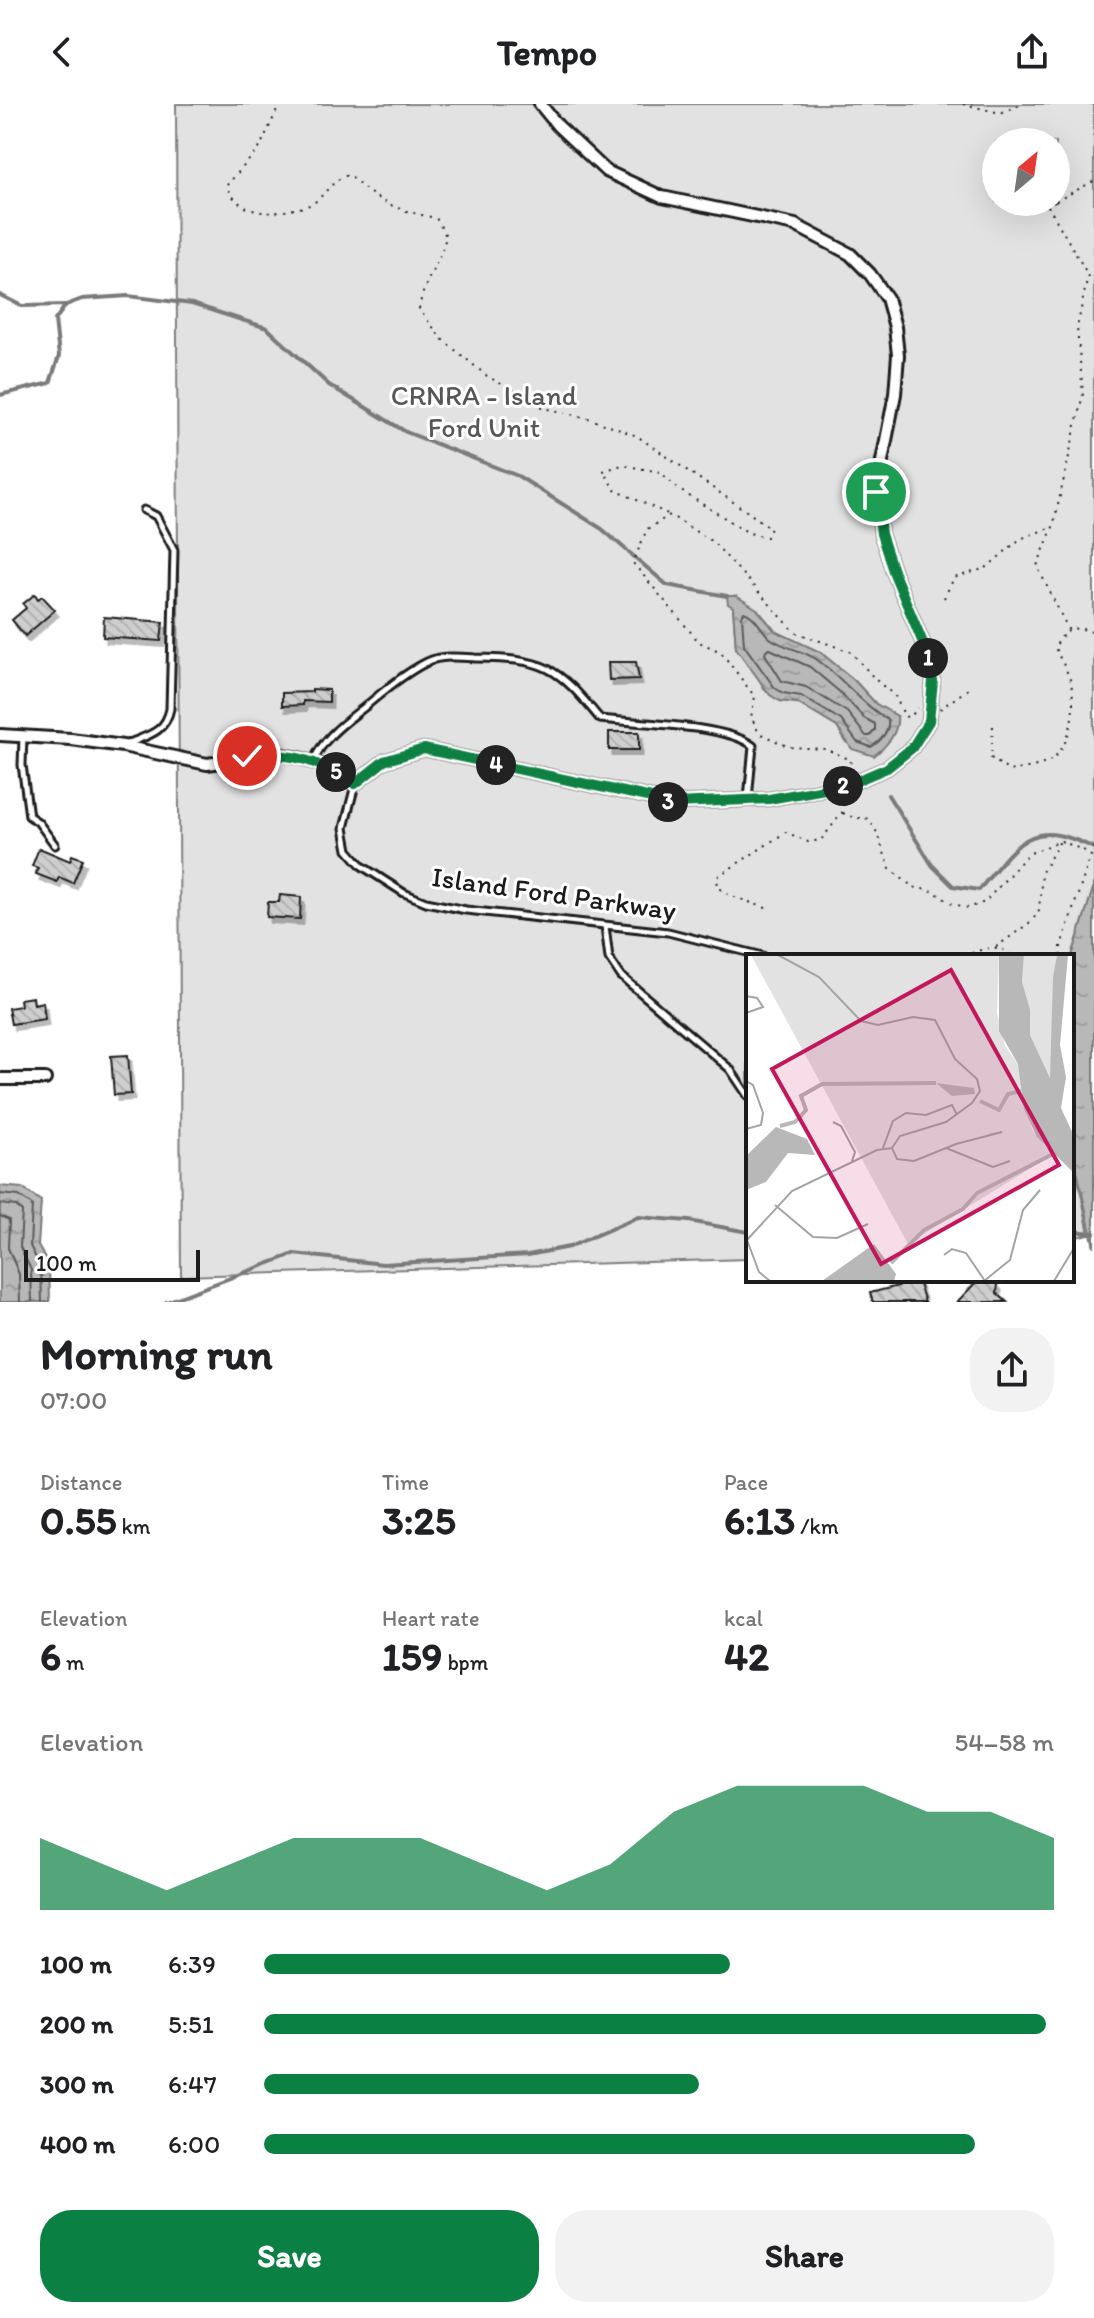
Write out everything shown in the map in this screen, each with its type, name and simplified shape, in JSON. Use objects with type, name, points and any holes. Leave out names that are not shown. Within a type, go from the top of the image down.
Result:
[{"type":"street","points":[[0,735],[123,746],[207,764],[278,754],[332,769],[355,784],[384,761],[424,749],[675,803],[769,799],[847,785],[887,768],[912,748],[929,721],[933,681],[928,655],[881,534],[876,492],[895,394],[898,355],[887,298],[870,274],[850,254],[795,225],[662,197],[606,171],[558,126],[540,104]]},
{"type":"street","points":[[0,1079],[45,1079]]},
{"type":"lane","points":[[123,746],[157,731],[167,722],[170,709],[174,550],[156,516],[144,510]]},
{"type":"lane","points":[[313,762],[317,750],[335,731],[390,686],[429,660],[509,658],[545,665],[562,677],[600,719],[705,730],[746,740],[753,746],[748,800]]},
{"type":"lane","points":[[23,736],[22,765],[29,816],[38,822],[55,845]]},
{"type":"lane","name":"Island Ford Parkway","points":[[355,784],[344,828],[345,839],[354,859],[383,881],[415,897],[445,907],[668,932],[755,954]]},
{"type":"lane","points":[[605,926],[609,958],[621,976],[730,1069],[746,1093]]},
{"type":"path","points":[[280,104],[259,149],[226,186],[232,199],[251,212],[278,213],[312,204],[339,177],[349,175],[381,203],[401,211],[436,218],[446,236],[442,253],[422,288],[419,309],[442,339],[487,376],[544,408],[588,418],[637,436],[771,528],[767,537],[749,533],[681,491],[660,472],[622,465],[603,471],[615,490],[670,515],[714,543],[795,632],[851,652],[895,696],[905,717],[912,715],[919,707],[942,709],[968,689]]},
{"type":"path","points":[[963,104],[1000,113],[1022,104]]},
{"type":"path","points":[[1070,194],[1094,181]]},
{"type":"path","points":[[1054,216],[1088,275],[1077,328],[1083,394],[1053,527],[1037,566],[1069,631]]},
{"type":"path","points":[[670,515],[647,529],[633,563],[699,642],[721,652],[755,697],[751,717],[759,733],[789,747],[826,749],[851,760],[842,813],[821,840],[808,842],[786,832],[717,877],[718,887],[729,895],[766,908]]},
{"type":"path","points":[[944,598],[954,578],[986,568],[1020,539],[1053,527]]},
{"type":"path","points":[[993,726],[991,758],[1009,771],[1051,759],[1065,743],[1072,713],[1071,681],[1055,648],[1060,636],[1069,631],[1082,628],[1094,636]]},
{"type":"path","points":[[842,813],[854,818],[866,818],[875,828],[890,869],[913,887],[933,891],[951,903],[968,908],[985,902],[1028,854],[1061,841],[1090,853]]},
{"type":"path","points":[[996,947],[1032,921],[1039,910],[1042,872],[1061,841]]},
{"type":"path","points":[[1061,954],[1094,846]]},
{"type":"path","points":[[969,954],[996,947],[1009,954]]},
{"type":"green space","name":"CRNRA - Island Ford Unit","points":[[176,104],[1094,104],[1094,886],[1073,954],[746,954],[746,1259],[181,1276]],"holes":[[[733,607],[757,609],[775,631],[820,652],[854,680],[876,704],[897,716],[846,742],[837,727],[797,703],[780,701],[764,688],[736,648]]]},
{"type":"green space","points":[[1074,1158],[1089,1234],[1074,1238]]},
{"type":"water","points":[[727,596],[736,596],[757,609],[775,631],[820,652],[854,680],[876,704],[897,716],[894,733],[883,748],[874,756],[852,749],[837,727],[797,703],[780,701],[770,695],[736,648],[733,607],[728,604]]},
{"type":"water","points":[[1094,886],[1094,1247],[1074,1157],[1073,954]]},
{"type":"water","points":[[0,1186],[22,1188],[41,1201],[38,1246],[49,1265],[50,1302],[0,1302]]},
{"type":"building","points":[[35,594],[38,599],[42,596],[55,610],[25,636],[12,620],[26,608],[23,604]]},
{"type":"building","points":[[104,617],[163,622],[161,641],[103,637]]},
{"type":"building","points":[[608,662],[636,662],[639,679],[609,680]]},
{"type":"building","points":[[312,689],[329,690],[329,702],[303,701],[303,705],[282,706],[282,693],[312,692]]},
{"type":"building","points":[[609,732],[639,732],[639,750],[609,750]]},
{"type":"building","points":[[39,848],[70,861],[72,855],[83,859],[73,883],[59,877],[57,882],[36,874],[38,868],[32,866]]},
{"type":"building","points":[[280,895],[301,897],[300,919],[267,917],[268,902],[279,902]]},
{"type":"building","points":[[33,997],[34,1004],[43,1002],[45,1019],[11,1024],[8,1008],[21,1006],[20,999]]},
{"type":"building","points":[[128,1055],[131,1094],[114,1095],[111,1056]]},
{"type":"building","points":[[918,1282],[925,1302],[873,1302],[870,1293]]},
{"type":"building","points":[[976,1282],[996,1282],[997,1293],[1007,1302],[957,1302]]},
{"type":"waterway","points":[[0,295],[22,306],[66,305]]},
{"type":"waterway","points":[[0,395],[50,383],[59,356],[55,320],[66,305],[82,299],[128,296],[192,304],[267,328],[329,385],[406,432],[518,476],[602,529],[667,585],[727,596]]},
{"type":"waterway","points":[[888,795],[932,865],[953,886],[979,890],[1016,848],[1027,839],[1040,835],[1055,834],[1094,848]]},
{"type":"waterway","points":[[166,1302],[294,1254],[383,1264],[528,1255],[569,1247],[638,1217],[689,1221],[746,1232]]},
{"type":"waterway","points":[[1074,1231],[1094,1233]]},
{"type":"route","points":[[247,756],[278,754],[300,758],[332,769],[355,784],[384,761],[424,749],[675,803],[769,799],[847,785],[881,771],[912,748],[929,721],[933,681],[928,655],[881,534],[876,492]]}]
